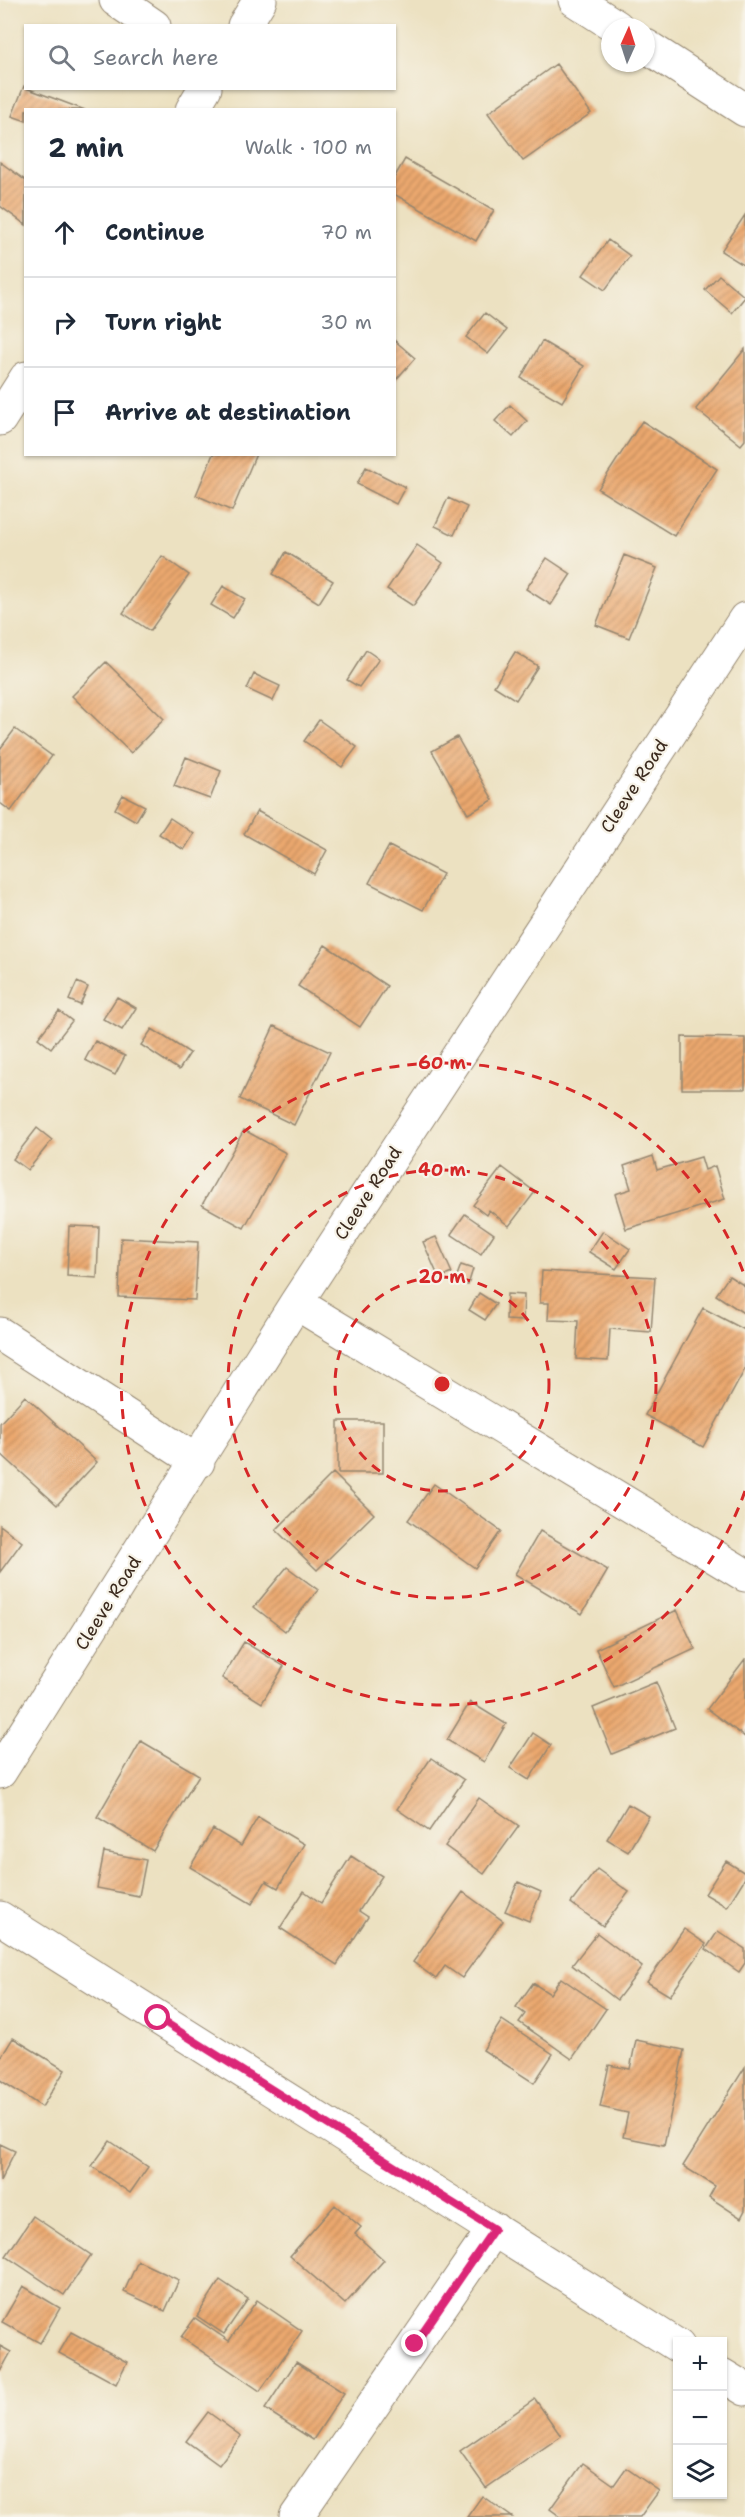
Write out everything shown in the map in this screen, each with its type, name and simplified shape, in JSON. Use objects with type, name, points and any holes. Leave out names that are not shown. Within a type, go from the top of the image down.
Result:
[{"type":"street","points":[[116,0],[151,24]]},
{"type":"street","points":[[245,24],[260,0]]},
{"type":"street","points":[[575,0],[602,18]]},
{"type":"street","points":[[655,52],[745,110]]},
{"type":"street","points":[[193,108],[203,90]]},
{"type":"street","points":[[0,419],[24,381]]},
{"type":"street","name":"Cleeve Road","points":[[0,1772],[198,1462],[296,1303],[745,619]]},
{"type":"street","points":[[296,1303],[745,1575]]},
{"type":"street","points":[[0,1334],[198,1462]]},
{"type":"street","points":[[0,1918],[673,2343]]},
{"type":"street","points":[[296,2517],[494,2229]]},
{"type":"street","points":[[727,2378],[745,2389]]},
{"type":"building","points":[[556,64],[591,113],[523,161],[488,113]]},
{"type":"building","points":[[24,86],[24,90],[31,90],[80,108],[24,108],[24,120],[12,116]]},
{"type":"building","points":[[405,159],[494,210],[476,241],[396,195],[396,175]]},
{"type":"building","points":[[0,162],[24,180],[24,224],[0,206]]},
{"type":"building","points":[[745,215],[745,266],[721,251]]},
{"type":"building","points":[[608,240],[630,256],[605,290],[583,275]]},
{"type":"building","points":[[719,275],[745,297],[732,313],[705,290]]},
{"type":"building","points":[[485,313],[507,330],[488,354],[466,337]]},
{"type":"building","points":[[542,341],[584,366],[562,402],[521,378]]},
{"type":"building","points":[[396,342],[415,358],[396,380]]},
{"type":"building","points":[[745,349],[745,440],[741,445],[696,409]]},
{"type":"building","points":[[510,405],[527,421],[513,437],[495,421]]},
{"type":"building","points":[[642,421],[717,469],[674,536],[598,489]]},
{"type":"building","points":[[212,456],[255,456],[232,511],[196,495]]},
{"type":"building","points":[[366,467],[405,487],[396,504],[357,484]]},
{"type":"building","points":[[448,498],[467,507],[454,535],[435,526]]},
{"type":"building","points":[[417,545],[443,563],[413,606],[387,589]]},
{"type":"building","points":[[286,552],[333,581],[319,603],[273,574]]},
{"type":"building","points":[[624,555],[657,568],[629,638],[596,625]]},
{"type":"building","points":[[162,556],[189,575],[150,631],[123,613]]},
{"type":"building","points":[[547,558],[571,574],[551,605],[526,589]]},
{"type":"building","points":[[223,586],[245,599],[233,618],[211,605]]},
{"type":"building","points":[[366,650],[379,659],[359,687],[347,680]]},
{"type":"building","points":[[515,652],[538,666],[516,700],[494,686]]},
{"type":"building","points":[[106,662],[164,719],[131,753],[72,696]]},
{"type":"building","points":[[254,674],[280,686],[273,701],[247,689]]},
{"type":"building","points":[[319,720],[357,747],[342,767],[304,741]]},
{"type":"building","points":[[15,729],[52,756],[11,811],[0,803],[0,749]]},
{"type":"building","points":[[457,737],[493,800],[468,814],[432,751]]},
{"type":"building","points":[[186,757],[221,771],[210,799],[174,786]]},
{"type":"building","points":[[123,795],[145,806],[136,821],[115,809]]},
{"type":"building","points":[[257,811],[327,850],[314,874],[244,834]]},
{"type":"building","points":[[170,818],[194,834],[184,850],[159,834]]},
{"type":"building","points":[[389,846],[443,874],[423,910],[369,883]]},
{"type":"building","points":[[325,945],[387,986],[360,1027],[298,986]]},
{"type":"building","points":[[77,982],[88,987],[80,1005],[69,1000]]},
{"type":"building","points":[[117,997],[136,1008],[122,1030],[103,1019]]},
{"type":"building","points":[[59,1011],[72,1021],[51,1048],[38,1038]]},
{"type":"building","points":[[274,1026],[330,1052],[294,1125],[240,1099]]},
{"type":"building","points":[[152,1029],[190,1053],[179,1070],[141,1045]]},
{"type":"building","points":[[682,1037],[745,1038],[745,1089],[682,1089]]},
{"type":"building","points":[[95,1041],[125,1056],[115,1075],[85,1060]]},
{"type":"building","points":[[37,1128],[52,1140],[28,1170],[13,1159]]},
{"type":"building","points":[[244,1130],[286,1153],[244,1228],[202,1205]]},
{"type":"building","points":[[653,1156],[657,1170],[701,1157],[705,1170],[715,1166],[725,1199],[626,1229],[615,1194],[631,1189],[624,1166]]},
{"type":"building","points":[[502,1167],[535,1192],[509,1226],[489,1210],[486,1215],[473,1205]]},
{"type":"building","points":[[465,1214],[494,1234],[481,1254],[451,1234]]},
{"type":"building","points":[[69,1226],[99,1227],[97,1278],[67,1276]]},
{"type":"building","points":[[603,1231],[630,1249],[616,1269],[589,1252]]},
{"type":"building","points":[[436,1237],[452,1273],[439,1278],[423,1242]]},
{"type":"building","points":[[121,1238],[198,1242],[195,1300],[119,1297]]},
{"type":"building","points":[[461,1265],[473,1269],[468,1285],[455,1281]]},
{"type":"building","points":[[542,1271],[655,1277],[651,1332],[610,1329],[608,1361],[576,1359],[578,1321],[548,1320],[549,1303],[540,1303]]},
{"type":"building","points":[[729,1276],[745,1286],[745,1314],[716,1295]]},
{"type":"building","points":[[479,1293],[496,1304],[485,1320],[469,1310]]},
{"type":"building","points":[[507,1294],[524,1295],[523,1321],[506,1320]]},
{"type":"building","points":[[703,1308],[745,1330],[745,1369],[703,1447],[645,1415]]},
{"type":"building","points":[[25,1396],[97,1462],[57,1505],[0,1453],[0,1423]]},
{"type":"building","points":[[338,1421],[383,1421],[383,1473],[338,1473]]},
{"type":"building","points":[[333,1473],[374,1514],[317,1570],[276,1530]]},
{"type":"building","points":[[434,1484],[501,1531],[475,1568],[408,1520]]},
{"type":"building","points":[[0,1525],[22,1542],[0,1572]]},
{"type":"building","points":[[540,1531],[608,1570],[582,1614],[515,1574]]},
{"type":"building","points":[[287,1567],[318,1590],[285,1631],[254,1607]]},
{"type":"building","points":[[677,1610],[695,1649],[614,1687],[596,1649]]},
{"type":"building","points":[[244,1642],[284,1666],[262,1703],[222,1678]]},
{"type":"building","points":[[745,1659],[745,1737],[707,1709]]},
{"type":"building","points":[[656,1682],[675,1728],[612,1754],[593,1708]]},
{"type":"building","points":[[470,1702],[506,1724],[484,1762],[447,1740]]},
{"type":"building","points":[[533,1733],[551,1745],[529,1780],[510,1768]]},
{"type":"building","points":[[141,1741],[199,1775],[153,1851],[97,1817]]},
{"type":"building","points":[[431,1758],[464,1780],[429,1831],[397,1809]]},
{"type":"building","points":[[479,1798],[519,1826],[484,1874],[445,1846]]},
{"type":"building","points":[[628,1804],[649,1816],[628,1852],[607,1839]]},
{"type":"building","points":[[258,1817],[304,1844],[278,1888],[266,1881],[252,1904],[190,1867],[213,1829],[241,1846]]},
{"type":"building","points":[[104,1852],[146,1860],[139,1896],[97,1888]]},
{"type":"building","points":[[351,1856],[382,1876],[359,1911],[368,1917],[337,1965],[280,1928],[304,1891],[321,1903]]},
{"type":"building","points":[[726,1861],[745,1873],[745,1878],[727,1907],[705,1894]]},
{"type":"building","points":[[597,1869],[629,1892],[603,1926],[571,1903]]},
{"type":"building","points":[[518,1882],[541,1892],[529,1921],[505,1911]]},
{"type":"building","points":[[463,1892],[503,1921],[462,1978],[445,1966],[436,1979],[413,1962]]},
{"type":"building","points":[[684,1929],[706,1944],[670,1996],[647,1982]]},
{"type":"building","points":[[718,1931],[745,1949],[745,1963],[739,1972],[706,1949]]},
{"type":"building","points":[[597,1933],[642,1967],[617,2000],[572,1965]]},
{"type":"building","points":[[561,1978],[606,2009],[572,2059],[519,2022],[525,2014],[516,2007],[533,1983],[550,1994]]},
{"type":"building","points":[[502,2020],[553,2054],[534,2083],[483,2050]]},
{"type":"building","points":[[13,2038],[65,2070],[42,2107],[0,2080],[0,2059]]},
{"type":"building","points":[[636,2040],[684,2050],[664,2145],[623,2137],[628,2113],[600,2107],[609,2065],[630,2069]]},
{"type":"building","points":[[745,2067],[745,2210],[741,2218],[709,2197],[715,2186],[683,2166]]},
{"type":"building","points":[[110,2141],[148,2167],[130,2193],[92,2166]]},
{"type":"building","points":[[0,2144],[15,2151],[0,2181]]},
{"type":"building","points":[[335,2205],[361,2227],[355,2234],[384,2260],[345,2304],[290,2256]]},
{"type":"building","points":[[33,2216],[91,2255],[64,2295],[6,2256]]},
{"type":"building","points":[[138,2261],[179,2280],[165,2311],[124,2292]]},
{"type":"building","points":[[220,2280],[248,2299],[224,2334],[197,2316]]},
{"type":"building","points":[[23,2286],[60,2308],[40,2343],[2,2322]]},
{"type":"building","points":[[257,2300],[302,2331],[260,2391],[181,2337],[195,2318],[229,2341]]},
{"type":"building","points":[[71,2332],[127,2362],[116,2384],[59,2353]]},
{"type":"building","points":[[0,2346],[11,2352],[0,2372]]},
{"type":"building","points":[[296,2362],[344,2393],[313,2440],[265,2409]]},
{"type":"building","points":[[535,2399],[561,2436],[486,2488],[460,2451]]},
{"type":"building","points":[[208,2412],[241,2436],[219,2465],[186,2441]]},
{"type":"building","points":[[583,2463],[614,2485],[626,2468],[659,2491],[640,2517],[561,2517],[550,2509]]},
{"type":"building","points":[[482,2496],[512,2517],[467,2517]]},
{"type":"route","points":[[158,2018],[494,2229],[415,2344]]}]
